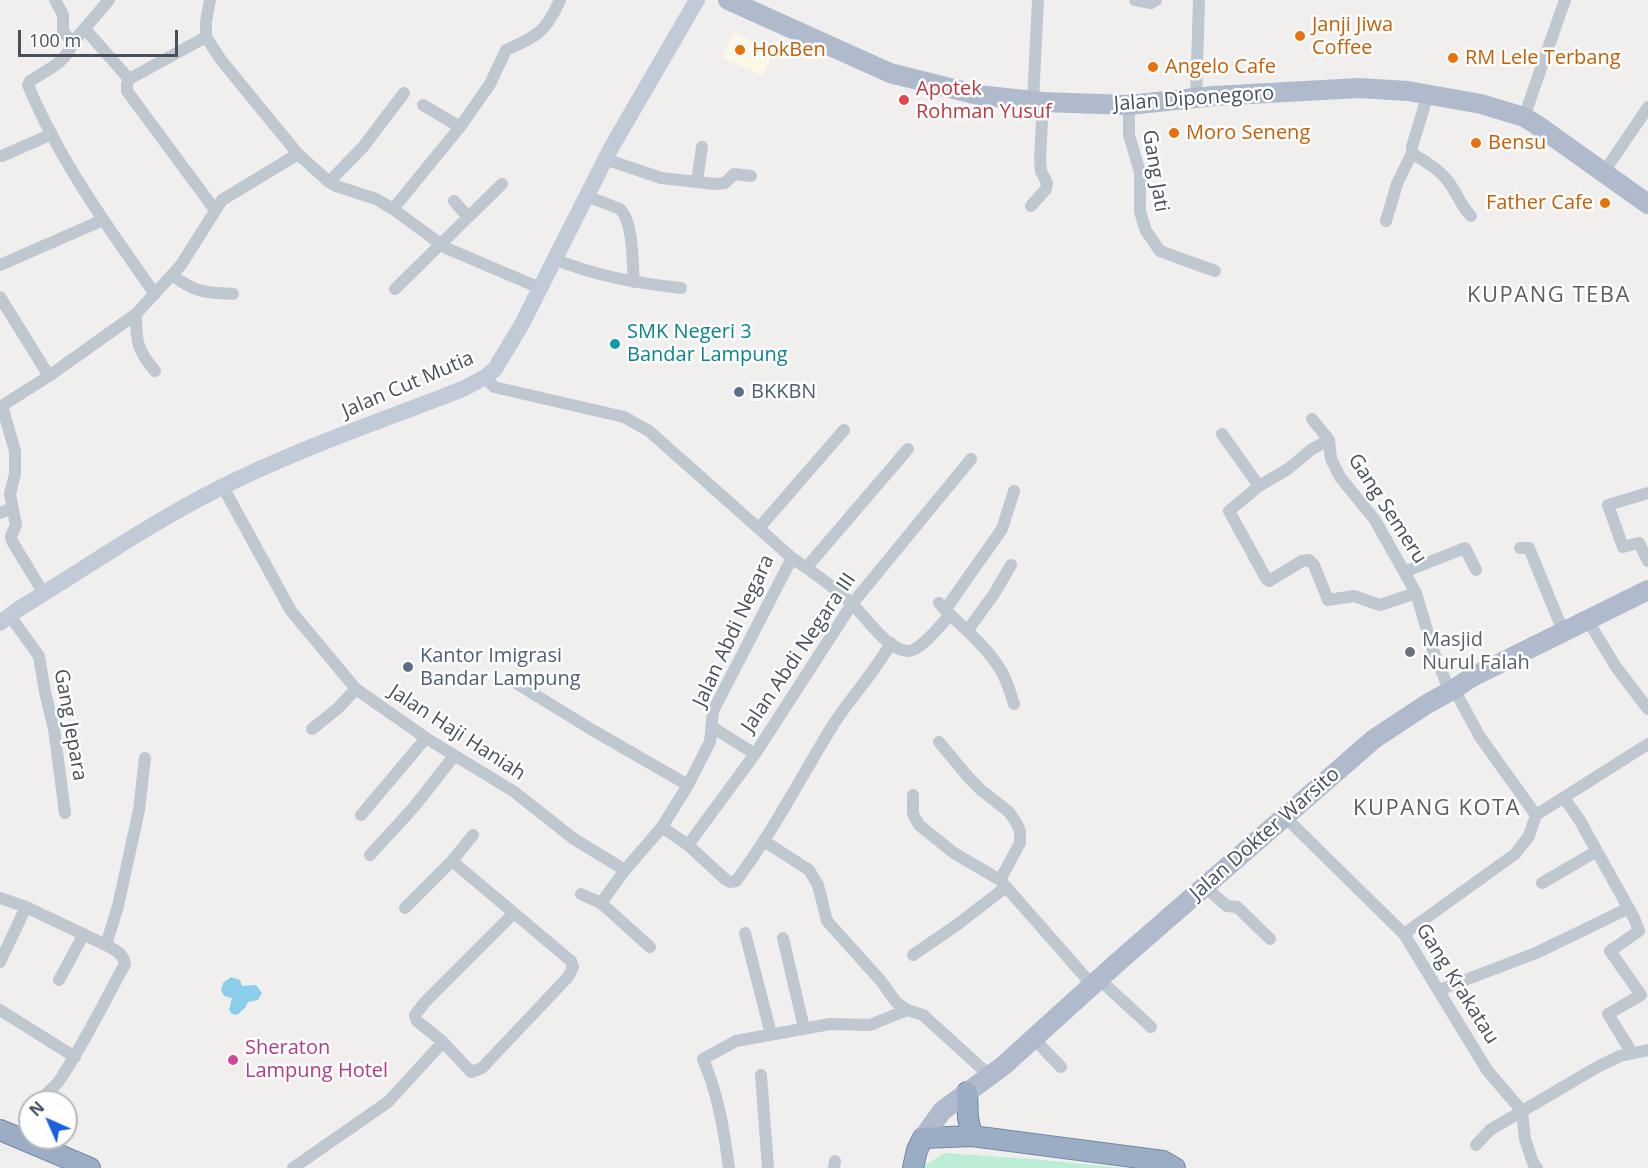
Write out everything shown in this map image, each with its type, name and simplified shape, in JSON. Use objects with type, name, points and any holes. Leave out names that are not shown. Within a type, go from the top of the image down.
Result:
[{"type":"highway","points":[[967,1092],[968,1118],[972,1137]]},
{"type":"highway","points":[[9,1134],[90,1168]]},
{"type":"highway","points":[[913,1168],[917,1150],[923,1138],[972,1137],[1163,1161],[1175,1168]]},
{"type":"main road","name":"Jalan Cut Mutia","points":[[5,619],[169,517],[223,487],[284,458],[465,388],[486,377],[495,369],[522,324],[605,159],[697,0]]},
{"type":"main road","name":"Jalan Diponegoro","points":[[728,0],[891,73],[978,95],[1038,101],[1129,105],[1196,98],[1359,88],[1428,94],[1481,104],[1524,117],[1605,171],[1648,204]]},
{"type":"main road","name":"Jalan Dokter Warsito","points":[[923,1138],[942,1111],[1003,1066],[1119,961],[1374,739],[1472,676],[1648,590]]},
{"type":"street","points":[[56,0],[63,15],[63,32],[73,42]]},
{"type":"street","points":[[109,0],[73,42],[70,52],[63,61],[28,83],[52,134],[103,220],[155,294]]},
{"type":"street","points":[[210,0],[206,37],[221,60],[298,154],[329,182],[376,199],[446,248],[540,288]]},
{"type":"street","points":[[393,209],[460,127],[490,84],[506,50],[535,37],[551,17],[560,0]]},
{"type":"street","points":[[1031,206],[1046,189],[1047,183],[1041,171],[1040,159],[1038,0]]},
{"type":"street","points":[[1135,0],[1151,3],[1156,0]]},
{"type":"street","points":[[1196,98],[1199,0]]},
{"type":"street","points":[[1524,117],[1566,0]]},
{"type":"street","points":[[85,29],[129,79]]},
{"type":"street","points":[[206,37],[129,79],[127,84],[128,91],[215,210]]},
{"type":"street","points":[[329,182],[363,147],[404,93]]},
{"type":"street","points":[[1386,221],[1397,184],[1412,153],[1428,94]]},
{"type":"street","points":[[423,105],[460,127]]},
{"type":"street","name":"Gang Jati","points":[[1129,105],[1129,135],[1140,172],[1140,212],[1146,231],[1160,251],[1215,271]]},
{"type":"street","points":[[1605,171],[1648,107]]},
{"type":"street","points":[[2,156],[52,134]]},
{"type":"street","points":[[697,182],[702,147]]},
{"type":"street","points":[[1412,153],[1438,171],[1471,216]]},
{"type":"street","points":[[44,594],[12,541],[16,525],[6,510],[15,474],[15,451],[1,406],[50,376],[136,314],[181,265],[222,200],[298,154]]},
{"type":"street","points":[[605,159],[661,178],[725,183],[734,174],[751,176]]},
{"type":"street","points":[[395,289],[439,243],[502,184]]},
{"type":"street","points":[[586,196],[620,209],[624,213],[628,223],[634,282]]},
{"type":"street","points":[[454,201],[467,216]]},
{"type":"street","points":[[0,265],[103,220]]},
{"type":"street","points":[[554,259],[585,272],[634,282],[681,288]]},
{"type":"street","points":[[171,275],[187,287],[201,292],[233,294]]},
{"type":"street","points":[[0,297],[50,376]]},
{"type":"street","points":[[136,314],[136,334],[141,353],[155,371]]},
{"type":"street","name":"Jalan Abdi Negara","points":[[486,377],[494,387],[624,417],[649,431],[792,558],[713,711],[710,742],[688,785],[662,827],[622,868],[601,903]]},
{"type":"street","name":"Gang Semeru","points":[[1312,419],[1329,440],[1331,459],[1340,477],[1375,520],[1416,593],[1433,650],[1452,690],[1480,737],[1536,815]]},
{"type":"street","points":[[759,528],[844,430]]},
{"type":"street","points":[[1222,434],[1259,486]]},
{"type":"street","points":[[1329,440],[1312,449],[1288,469],[1259,486],[1229,511],[1267,580],[1269,581],[1302,561],[1309,560],[1314,566],[1328,600],[1354,596],[1380,605],[1416,593]]},
{"type":"street","points":[[806,567],[908,449]]},
{"type":"street","name":"Jalan Abdi Negara III","points":[[688,844],[755,754],[852,604],[971,459]]},
{"type":"street","name":"Jalan Haji Haniah","points":[[223,487],[291,611],[356,689],[426,738],[513,791],[574,840],[622,868]]},
{"type":"street","points":[[792,558],[852,604],[879,634],[908,651],[914,650],[1002,529],[1014,491]]},
{"type":"street","points":[[1648,493],[1608,505],[1623,547],[1639,543],[1648,561]]},
{"type":"street","points":[[1404,572],[1465,548],[1476,570]]},
{"type":"street","points":[[1520,548],[1529,548],[1563,631]]},
{"type":"street","points":[[968,630],[994,594],[1011,565]]},
{"type":"street","points":[[944,609],[968,630],[999,667],[1014,704]]},
{"type":"street","name":"Gang Jepara","points":[[5,619],[39,656],[54,729],[65,813]]},
{"type":"street","points":[[1587,619],[1616,667],[1648,709]]},
{"type":"street","points":[[662,827],[688,844],[726,880],[732,883],[736,881],[765,841],[842,712],[883,658],[891,643]]},
{"type":"street","points":[[511,680],[688,785]]},
{"type":"street","points":[[312,729],[337,709],[356,689]]},
{"type":"street","points":[[711,727],[755,754]]},
{"type":"street","points":[[361,815],[426,738]]},
{"type":"street","points":[[913,955],[930,945],[1003,883],[1020,843],[1020,831],[1009,812],[975,784],[939,742]]},
{"type":"street","points":[[1404,934],[1515,854],[1529,836],[1536,815],[1648,744]]},
{"type":"street","points":[[370,855],[414,807],[454,756]]},
{"type":"street","points":[[106,945],[118,906],[139,810],[145,758]]},
{"type":"street","points":[[913,795],[913,814],[919,825],[954,853],[1003,883],[1096,983],[1151,1028]]},
{"type":"street","points":[[1564,798],[1579,819],[1629,908],[1638,931],[1610,951],[1641,995],[1608,1014],[1632,1053]]},
{"type":"street","name":"Gang Krakatau","points":[[1285,817],[1404,934],[1487,1070],[1522,1111]]},
{"type":"street","points":[[405,908],[452,861],[473,835]]},
{"type":"street","points":[[765,841],[809,870],[818,885],[827,921],[881,981],[896,1002],[907,1010],[923,1014],[989,1075]]},
{"type":"street","points":[[1542,883],[1597,851]]},
{"type":"street","points":[[452,861],[514,913],[571,961],[573,967],[568,977],[482,1068],[471,1071],[443,1042],[414,1018],[416,1012],[514,913]]},
{"type":"street","points":[[1205,887],[1227,906],[1237,908],[1270,939]]},
{"type":"street","points":[[581,894],[601,903],[650,947]]},
{"type":"street","points":[[0,898],[26,907],[106,945],[122,955],[125,964],[75,1057],[59,1082],[49,1090]]},
{"type":"street","points":[[0,963],[26,907]]},
{"type":"street","points":[[1439,990],[1536,953],[1629,908]]},
{"type":"street","points":[[745,933],[771,1035]]},
{"type":"street","points":[[59,980],[84,934]]},
{"type":"street","points":[[783,938],[804,1028]]},
{"type":"street","points":[[0,1010],[75,1057]]},
{"type":"street","points":[[729,1168],[718,1103],[713,1083],[702,1059],[736,1041],[830,1024],[870,1025],[907,1010]]},
{"type":"street","points":[[1034,1039],[1061,1067]]},
{"type":"street","points":[[293,1168],[388,1102],[443,1042]]},
{"type":"street","points":[[1476,1145],[1490,1130],[1599,1066],[1632,1053],[1648,1050]]},
{"type":"street","points":[[762,1075],[768,1168]]},
{"type":"street","points":[[1522,1111],[1525,1139],[1537,1168]]},
{"type":"shaded area","points":[[734,32],[774,52],[762,76],[722,57]]},
{"type":"green space","points":[[944,1153],[1033,1159],[1123,1168],[921,1168]]},
{"type":"water","points":[[231,977],[240,980],[242,986],[256,985],[262,993],[258,1000],[248,1002],[237,1015],[232,1014],[229,1010],[232,998],[224,996],[221,990],[223,983]]},
{"type":"place","name":"Janji Jiwa Coffee","points":[[1300,36]]},
{"type":"place","name":"HokBen","points":[[740,50]]},
{"type":"place","name":"RM Lele Terbang","points":[[1453,58]]},
{"type":"place","name":"Angelo Cafe","points":[[1153,67]]},
{"type":"place","name":"Apotek Rohman Yusuf","points":[[904,100]]},
{"type":"place","name":"Moro Seneng","points":[[1174,133]]},
{"type":"place","name":"Bensu","points":[[1476,143]]},
{"type":"place","name":"Father Cafe","points":[[1605,203]]},
{"type":"place","name":"SMK Negeri 3 Bandar Lampung","points":[[615,344]]},
{"type":"place","name":"BKKBN","points":[[739,392]]},
{"type":"place","name":"Masjid Nurul Falah","points":[[1410,652]]},
{"type":"place","name":"Kantor Imigrasi Bandar Lampung","points":[[408,667]]},
{"type":"place","name":"Sheraton Lampung Hotel","points":[[233,1060]]},
{"type":"district","name":"KUPANG TEBA","points":[[1549,296]]},
{"type":"district","name":"KUPANG KOTA","points":[[1437,809]]}]
